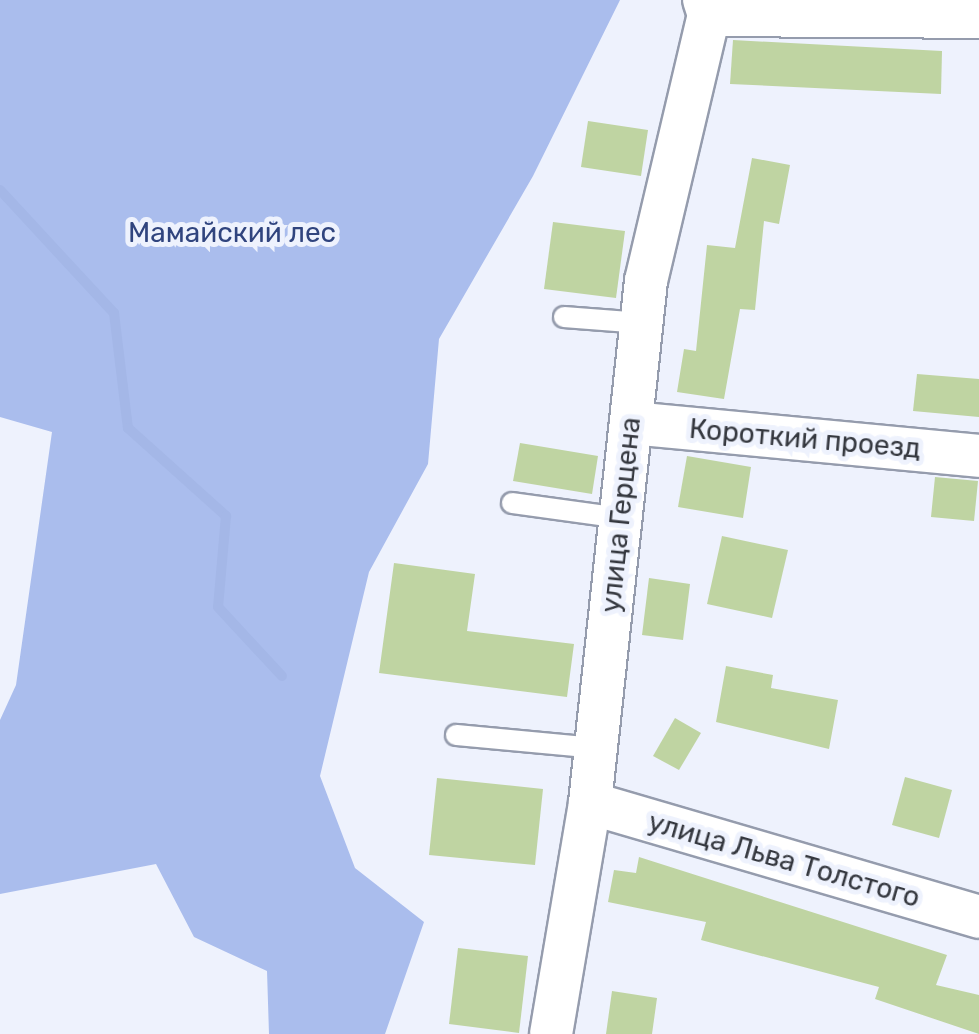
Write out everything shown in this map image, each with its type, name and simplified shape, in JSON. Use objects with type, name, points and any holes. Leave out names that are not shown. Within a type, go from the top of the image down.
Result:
[{"type":"street","points":[[706,8],[979,17]]},
{"type":"street","name":"улица Герцена","points":[[551,1034],[590,803],[642,323],[706,8]]},
{"type":"street","name":"Короткий проезд","points":[[631,423],[979,456]]},
{"type":"street","name":"улица Льва Толстого","points":[[590,803],[979,917]]},
{"type":"lane","points":[[564,316],[642,323]]},
{"type":"lane","points":[[512,503],[621,518]]},
{"type":"lane","points":[[456,734],[595,748]]},
{"type":"green space","name":"Мамайский лес","points":[[0,0],[620,0],[533,176],[439,339],[428,464],[369,572],[320,776],[355,868],[424,922],[385,1034],[269,1034],[267,971],[194,937],[156,864],[0,894],[0,720],[16,685],[52,432],[0,417]]},
{"type":"building","points":[[733,40],[942,51],[941,94],[730,84]]},
{"type":"building","points":[[588,121],[648,130],[641,176],[581,167]]},
{"type":"building","points":[[752,158],[790,165],[779,224],[764,221],[755,310],[740,309],[724,399],[677,392],[684,349],[696,351],[707,245],[735,248]]},
{"type":"building","points":[[553,222],[625,231],[616,298],[544,289]]},
{"type":"building","points":[[917,374],[979,379],[979,417],[913,411]]},
{"type":"building","points":[[520,443],[598,456],[592,494],[513,481]]},
{"type":"building","points":[[687,456],[751,467],[743,518],[678,507]]},
{"type":"building","points":[[935,477],[978,481],[974,521],[931,517]]},
{"type":"building","points":[[722,536],[788,550],[772,618],[707,604]]},
{"type":"building","points":[[394,563],[475,574],[467,631],[574,644],[567,697],[379,673]]},
{"type":"building","points":[[649,578],[690,584],[683,640],[642,635]]},
{"type":"building","points":[[726,666],[773,675],[771,688],[838,700],[829,749],[716,722]]},
{"type":"building","points":[[675,718],[701,733],[679,770],[653,756]]},
{"type":"building","points":[[905,777],[952,790],[939,838],[892,825]]},
{"type":"building","points":[[437,778],[543,789],[535,865],[429,855]]},
{"type":"building","points":[[639,857],[947,955],[936,985],[979,995],[979,1034],[875,999],[879,987],[701,940],[706,922],[608,902],[614,870],[636,873]]},
{"type":"building","points":[[458,948],[528,956],[519,1033],[449,1024]]},
{"type":"building","points":[[612,991],[657,998],[652,1034],[606,1034]]},
{"type":"waterway","points":[[0,190],[114,313],[128,428],[226,516],[218,607],[282,676]]}]
